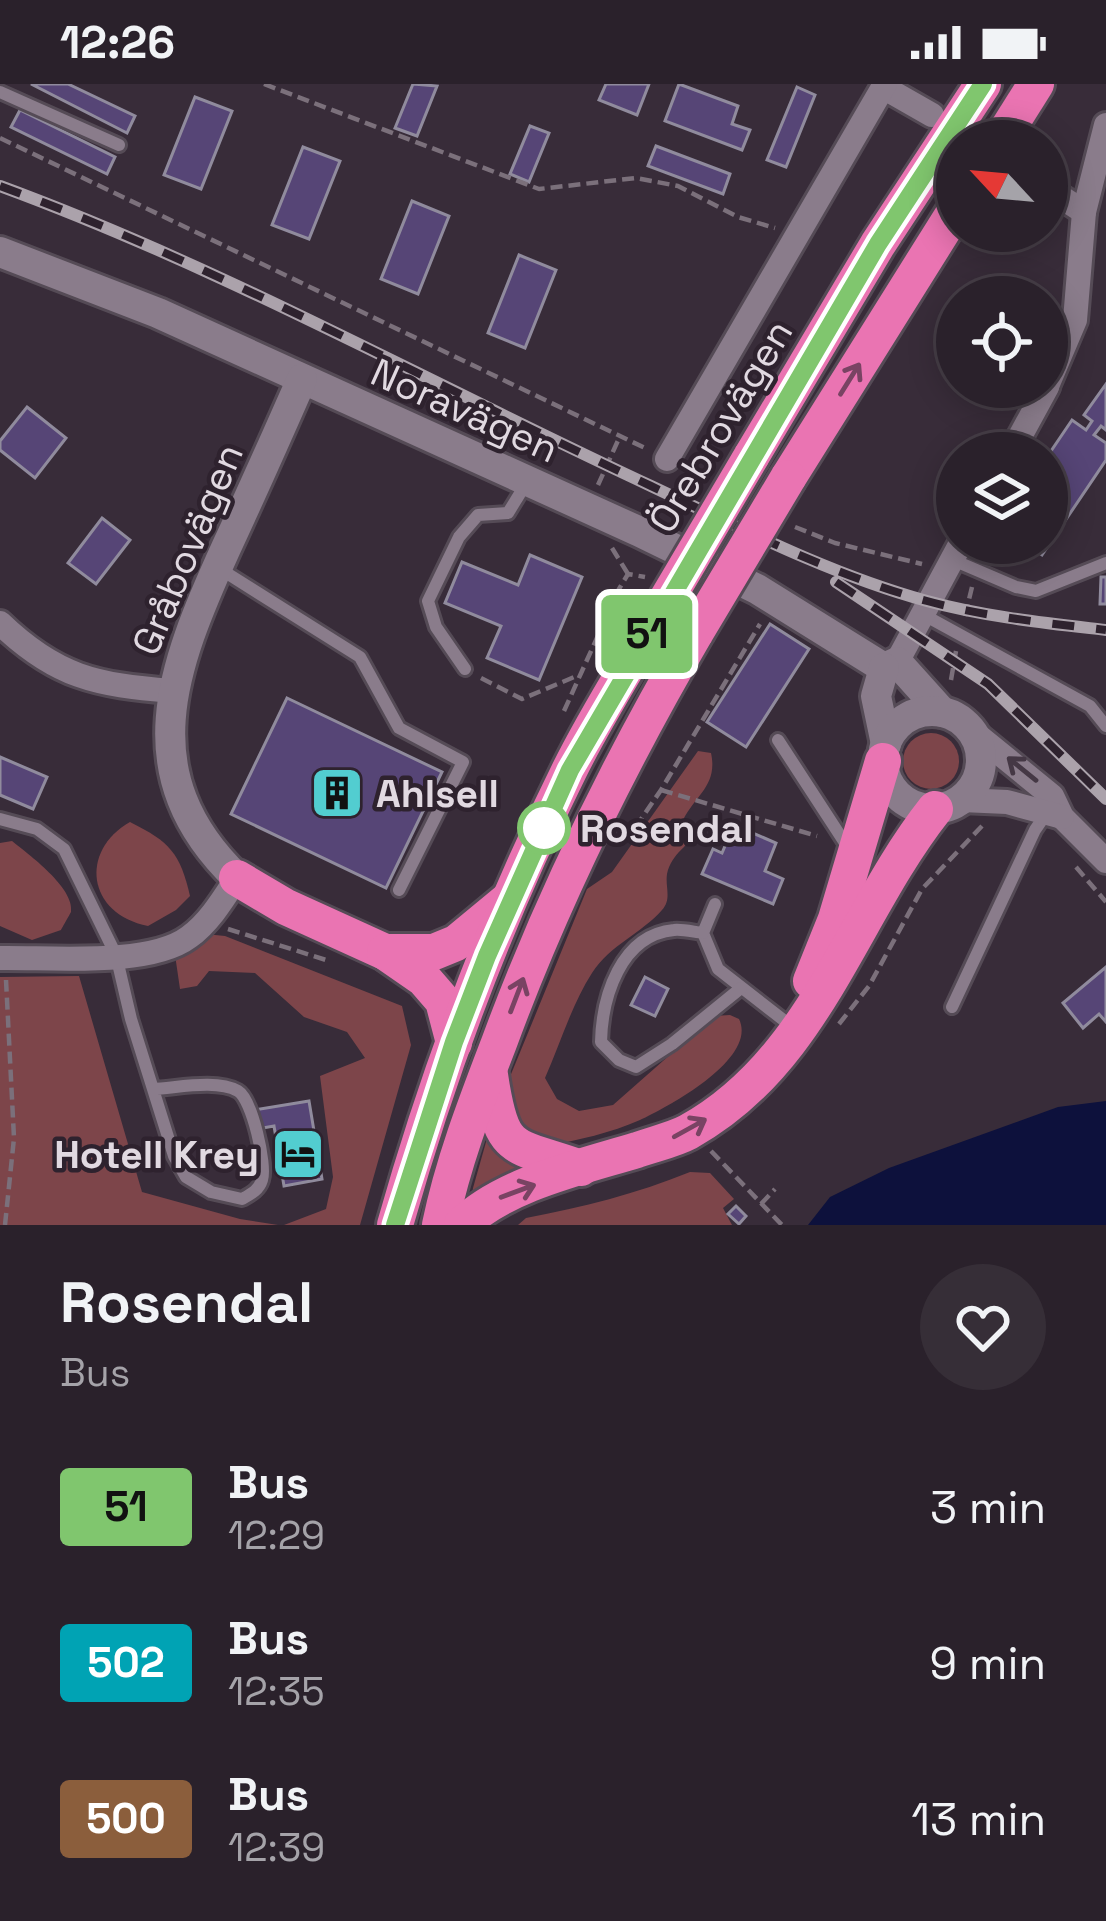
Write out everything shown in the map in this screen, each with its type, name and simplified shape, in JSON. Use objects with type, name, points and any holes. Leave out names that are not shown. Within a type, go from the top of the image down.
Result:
[{"type":"highway","name":"Örebrovägen","points":[[395,1225],[454,1042],[570,770],[878,244],[983,84]]},
{"type":"highway","points":[[1013,120],[1036,84]]},
{"type":"highway","points":[[440,1225],[459,1152],[535,951],[639,730],[788,478],[936,242]]},
{"type":"highway","points":[[796,1030],[885,753]]},
{"type":"highway","points":[[462,1225],[494,1199],[686,1134],[750,1085],[828,989],[897,859],[948,805]]},
{"type":"highway","points":[[237,878],[286,907],[385,952],[439,994],[454,1042]]},
{"type":"highway","points":[[385,952],[434,952],[456,943],[513,896]]},
{"type":"highway","points":[[489,1068],[497,1122],[513,1143],[534,1155],[580,1168]]},
{"type":"street","points":[[667,459],[881,85],[932,115]]},
{"type":"street","points":[[1068,337],[1075,320],[1084,212],[1106,125]]},
{"type":"street","points":[[1068,202],[1084,212]]},
{"type":"street","name":"Noravägen","points":[[0,252],[123,298],[588,508],[757,589],[948,700]]},
{"type":"street","name":"Gråbovägen","points":[[237,878],[211,852],[176,786],[169,740],[172,692],[188,635],[302,380]]},
{"type":"street","points":[[950,564],[876,696],[891,786],[917,807],[1007,802],[1102,849]]},
{"type":"street","points":[[0,623],[41,660],[65,673],[89,681],[172,692]]},
{"type":"street","points":[[885,753],[908,718],[948,700],[958,718],[1052,796],[1048,820]]},
{"type":"street","points":[[948,805],[980,773],[981,755],[971,730]]},
{"type":"street","points":[[2,955],[116,955],[171,947],[192,936],[237,878]]},
{"type":"lane","points":[[0,92],[119,145]]},
{"type":"lane","points":[[464,670],[436,627],[428,601],[459,537],[478,515],[508,513],[527,481]]},
{"type":"lane","points":[[966,564],[1036,591],[1106,563]]},
{"type":"lane","points":[[217,567],[360,657],[399,728],[463,762],[399,890]]},
{"type":"lane","points":[[922,614],[1090,706],[1106,726]]},
{"type":"lane","points":[[778,740],[850,852],[882,889]]},
{"type":"lane","points":[[0,819],[37,829],[64,849],[116,955],[153,1089],[174,1156],[186,1177],[211,1192],[242,1199],[255,1192],[264,1176],[250,1102],[223,1086],[153,1089]]},
{"type":"lane","points":[[952,1007],[1048,820]]},
{"type":"lane","points":[[715,904],[703,933],[718,969],[796,1030]]},
{"type":"lane","points":[[703,933],[672,929],[643,942],[626,958],[608,987],[601,1042],[619,1060],[636,1067],[741,988]]},
{"type":"path","points":[[264,84],[539,189],[636,178],[678,186],[738,217],[799,234]]},
{"type":"path","points":[[0,138],[667,459]]},
{"type":"path","points":[[588,508],[620,436]]},
{"type":"path","points":[[786,522],[835,543],[936,556]]},
{"type":"path","points":[[948,700],[972,582],[958,564]]},
{"type":"path","points":[[605,848],[637,825],[662,790],[762,625],[748,614]]},
{"type":"path","points":[[464,670],[522,699],[580,675]]},
{"type":"path","points":[[662,790],[850,852]]},
{"type":"path","points":[[1048,820],[1065,854],[1106,902]]},
{"type":"path","points":[[206,921],[327,960]]},
{"type":"path","points":[[2,955],[14,1118],[5,1225]]},
{"type":"path","points":[[707,1147],[781,1223]]},
{"type":"path","points":[[761,1204],[775,1189]]},
{"type":"shaded area","points":[[931,733],[951,741],[959,761],[951,781],[931,789],[911,781],[903,761],[911,741]]},
{"type":"shaded area","points":[[698,751],[711,753],[711,773],[683,820],[698,829],[669,866],[665,906],[592,973],[545,1078],[557,1099],[579,1111],[613,1105],[714,1016],[739,1019],[736,1049],[708,1079],[654,1113],[629,1125],[547,1146],[516,1131],[507,1084],[587,889],[612,872]]},
{"type":"shaded area","points":[[130,822],[171,850],[190,896],[148,926],[112,909],[97,880],[103,849]]},
{"type":"shaded area","points":[[12,841],[66,893],[71,912],[61,930],[32,940],[0,926],[0,843]]},
{"type":"shaded area","points":[[195,933],[225,936],[402,1006],[411,1045],[360,1225],[284,1225],[326,1209],[333,1177],[320,1076],[365,1058],[347,1032],[304,1017],[255,973],[209,971],[197,986],[180,989],[174,948]]},
{"type":"shaded area","points":[[79,976],[142,1192],[278,1225],[0,1225],[0,977]]},
{"type":"shaded area","points":[[1106,1101],[1106,1225],[808,1225],[830,1197],[889,1168],[1058,1107]]},
{"type":"shaded area","points":[[488,1135],[534,1166],[472,1195],[473,1188]]},
{"type":"shaded area","points":[[690,1172],[710,1173],[734,1199],[723,1208],[732,1225],[518,1225],[526,1218],[609,1199]]},
{"type":"building","points":[[31,84],[68,84],[135,116],[127,133]]},
{"type":"building","points":[[413,84],[437,86],[417,136],[395,128]]},
{"type":"building","points":[[606,84],[649,84],[637,115],[599,100]]},
{"type":"building","points":[[679,84],[738,106],[732,124],[750,130],[742,150],[665,121]]},
{"type":"building","points":[[797,87],[815,95],[786,167],[767,160]]},
{"type":"building","points":[[195,97],[232,111],[201,189],[164,175]]},
{"type":"building","points":[[20,110],[115,157],[107,174],[11,127]]},
{"type":"building","points":[[530,126],[549,133],[529,182],[510,174]]},
{"type":"building","points":[[656,146],[730,174],[723,194],[648,166]]},
{"type":"building","points":[[303,147],[340,161],[309,239],[272,225]]},
{"type":"building","points":[[412,201],[449,216],[418,294],[381,279]]},
{"type":"building","points":[[519,255],[556,270],[525,348],[488,333]]},
{"type":"building","points":[[1106,384],[1106,430],[1101,426],[1094,435],[1106,443],[1106,460],[1068,516],[1068,432],[1064,432],[1072,420],[1086,430],[1092,421],[1084,415]]},
{"type":"building","points":[[27,407],[66,438],[35,478],[0,450],[0,441]]},
{"type":"building","points":[[102,518],[130,540],[96,584],[68,563]]},
{"type":"building","points":[[530,555],[582,577],[539,680],[487,658],[501,626],[445,603],[462,562],[518,585]]},
{"type":"building","points":[[1101,577],[1106,577],[1106,604],[1100,604]]},
{"type":"building","points":[[770,624],[809,649],[746,747],[707,722]]},
{"type":"building","name":"Ahlsell","points":[[287,698],[442,772],[386,888],[231,814]]},
{"type":"building","points":[[0,757],[47,777],[33,809],[0,795]]},
{"type":"building","points":[[734,825],[776,843],[765,871],[783,879],[773,904],[702,874],[713,849],[722,853]]},
{"type":"building","points":[[1106,967],[1106,1022],[1099,1014],[1083,1028],[1063,1003]]},
{"type":"building","points":[[645,977],[668,989],[655,1016],[631,1005]]},
{"type":"building","name":"Hotell Krey","points":[[309,1101],[322,1179],[284,1186],[274,1126],[257,1129],[254,1110]]},
{"type":"building","points":[[736,1206],[746,1216],[739,1224],[728,1214]]},
{"type":"railway","points":[[0,186],[166,253],[821,564],[949,607],[1106,630]]},
{"type":"railway","points":[[836,582],[988,684],[1106,799]]},
{"type":"bus line","name":"51","points":[[395,1225],[487,956],[570,770],[878,244],[983,84]]},
{"type":"place","name":"Ahlsell","points":[[337,793]]},
{"type":"place","name":"Rosendal","points":[[544,828]]},
{"type":"place","name":"Hotell Krey","points":[[298,1154]]}]
